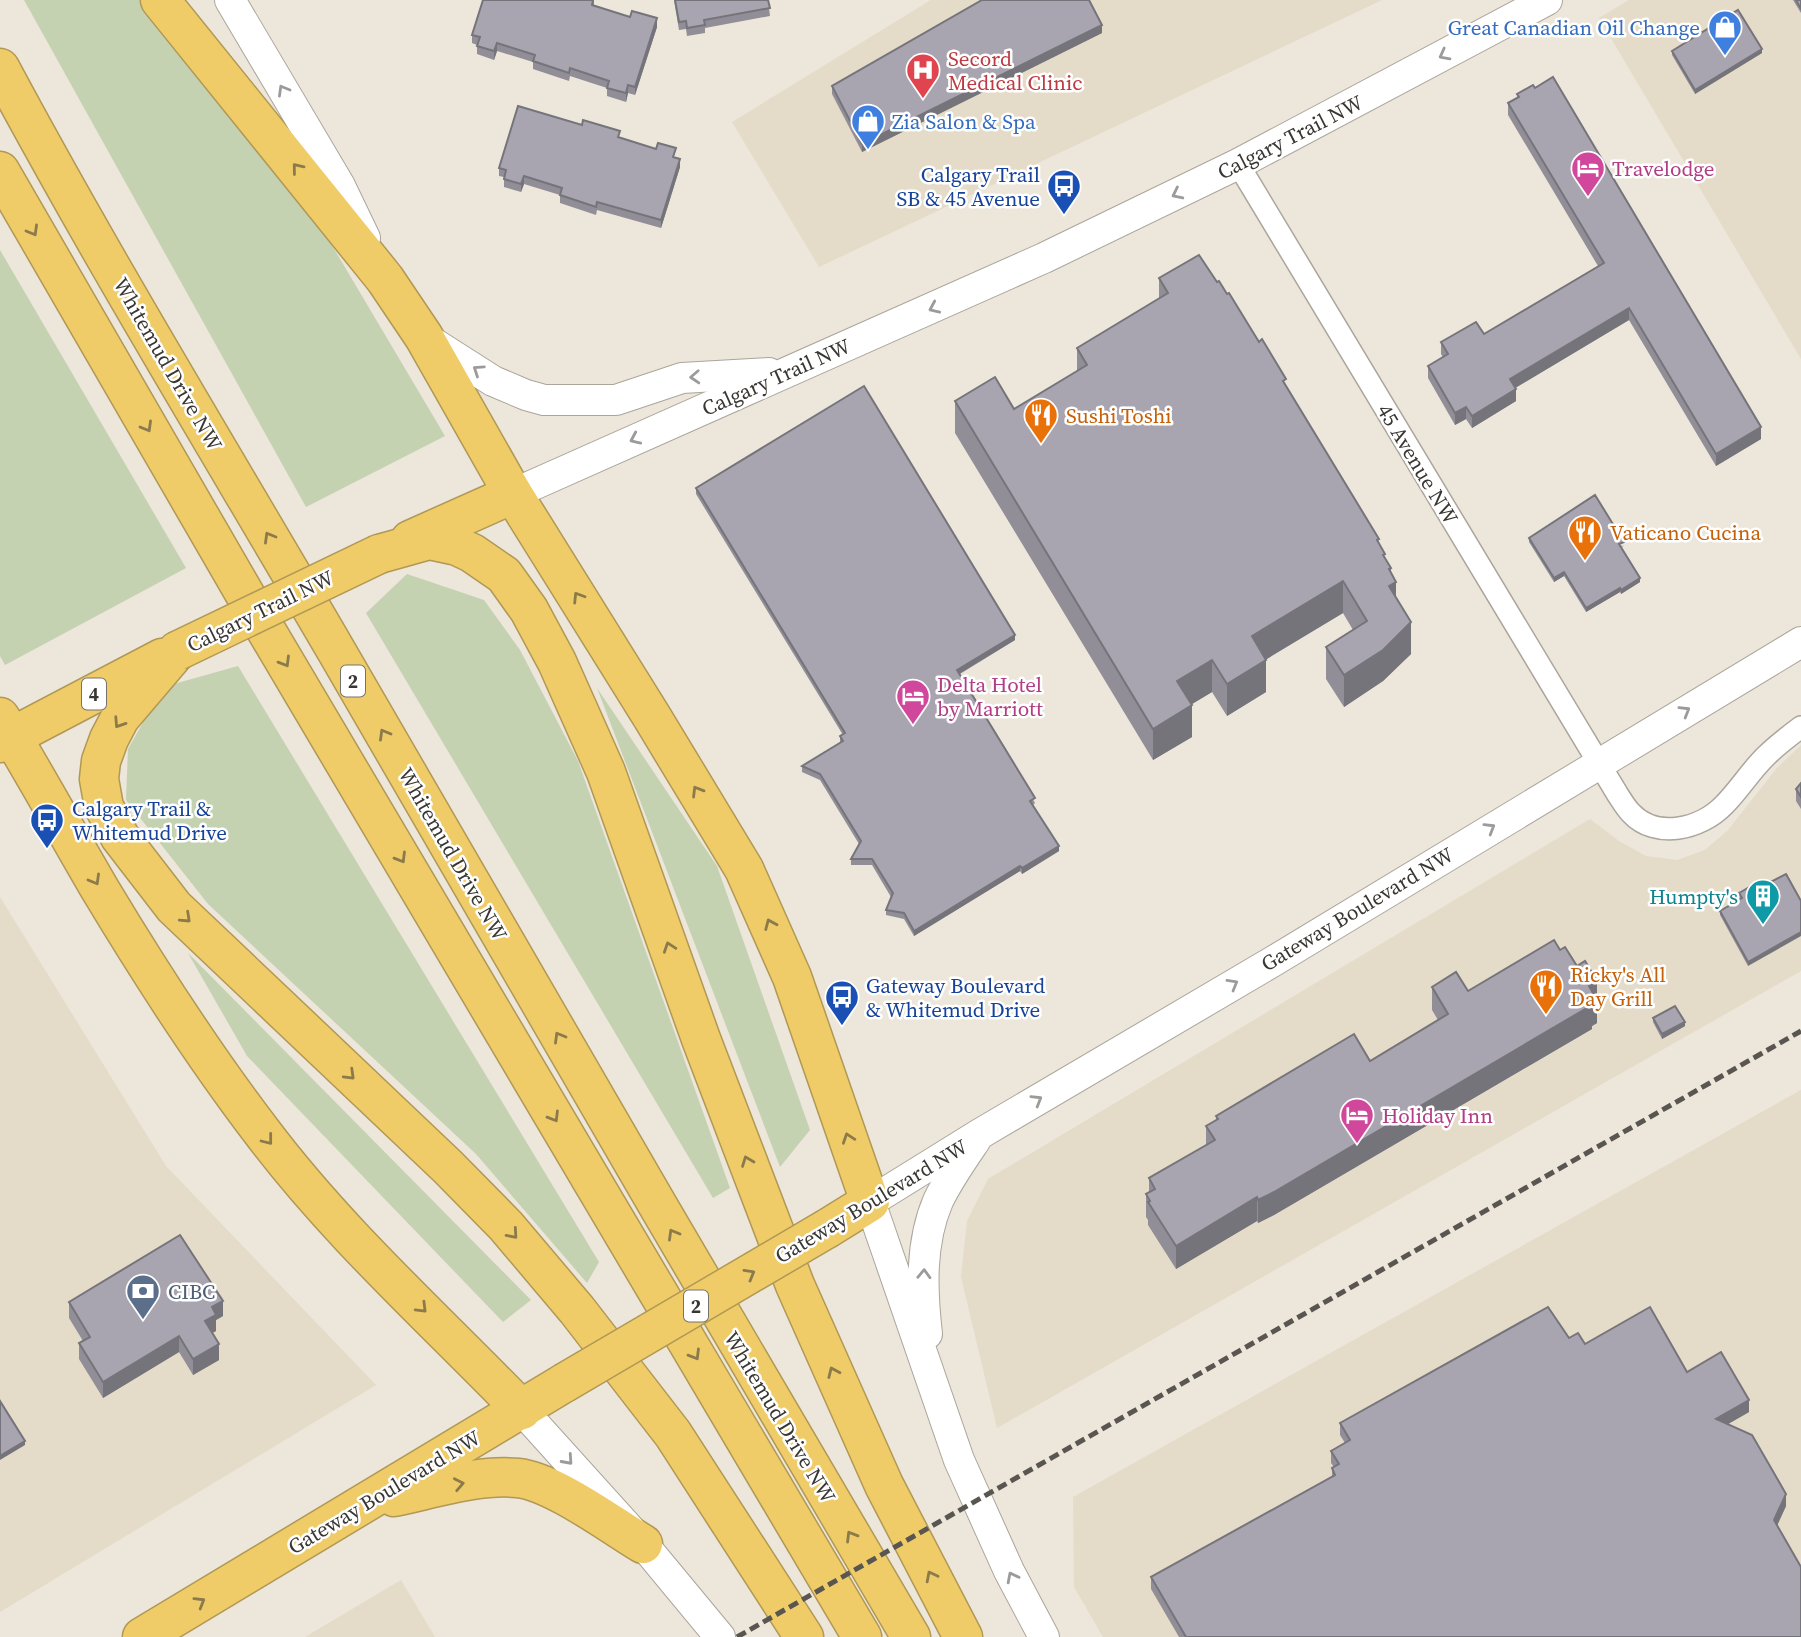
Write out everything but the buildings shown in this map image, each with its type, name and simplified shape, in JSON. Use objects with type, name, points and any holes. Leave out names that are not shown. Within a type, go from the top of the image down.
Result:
[{"type":"highway","points":[[160,0],[385,279],[424,338],[513,494],[744,869],[792,977],[870,1202]]},
{"type":"highway","name":"Whitemud Drive NW","points":[[0,68],[71,199],[330,640],[707,1293],[911,1637]]},
{"type":"highway","name":"Whitemud Drive NW","points":[[0,171],[250,603],[862,1637]]},
{"type":"highway","name":"Calgary Trail NW","points":[[4,732],[379,554],[513,494]]},
{"type":"highway","points":[[379,554],[429,540],[457,547],[472,553],[503,575],[529,610],[557,662],[602,762],[701,1039],[799,1296],[884,1485],[963,1637]]},
{"type":"highway","points":[[177,651],[120,718],[101,761],[99,779],[104,807],[120,837],[174,907],[448,1167],[506,1226],[577,1310],[673,1434],[804,1637]]},
{"type":"highway","points":[[4,732],[195,1041],[263,1134],[345,1231],[522,1410]]},
{"type":"highway","name":"Gateway Boulevard NW","points":[[142,1637],[870,1202]]},
{"type":"highway","points":[[368,1502],[475,1481],[521,1479],[564,1496],[643,1544]]},
{"type":"main road","points":[[230,0],[340,186],[385,279]]},
{"type":"main road","name":"Calgary Trail NW","points":[[513,494],[1044,258],[1238,164],[1547,0]]},
{"type":"main road","points":[[424,338],[493,380],[544,400],[616,400],[682,378],[787,372]]},
{"type":"main road","name":"Gateway Boulevard NW","points":[[870,1202],[1801,642]]},
{"type":"main road","points":[[959,1460],[931,1368],[924,1302],[925,1252],[928,1231],[938,1202],[978,1135]]},
{"type":"main road","points":[[870,1202],[959,1460],[1009,1571],[1044,1637]]},
{"type":"main road","points":[[522,1410],[643,1544],[720,1637]]},
{"type":"street","name":"45 Avenue NW","points":[[1238,164],[1599,763]]},
{"type":"street","points":[[1599,763],[1632,814],[1647,824],[1665,829],[1679,829],[1709,818],[1724,805],[1767,755],[1801,727]]},
{"type":"shaded area","points":[[931,0],[1382,0],[819,267],[732,122]]},
{"type":"shaded area","points":[[1629,0],[1801,0],[1801,359],[1599,18]]},
{"type":"shaded area","points":[[1801,745],[1801,971],[997,1428],[961,1277],[967,1221],[988,1179],[1590,819],[1619,841],[1646,856],[1677,860],[1705,850],[1728,830],[1776,769]]},
{"type":"shaded area","points":[[0,897],[166,1166],[376,1385],[0,1612]]},
{"type":"shaded area","points":[[1801,1090],[1801,1637],[1103,1637],[1074,1587],[1073,1497]]},
{"type":"shaded area","points":[[401,1580],[435,1637],[305,1637]]},
{"type":"green space","points":[[24,0],[144,0],[314,215],[445,436],[306,507]]},
{"type":"green space","points":[[0,250],[186,568],[5,665],[0,656]]},
{"type":"green space","points":[[407,574],[484,600],[520,650],[578,761],[730,1188],[713,1198],[366,613]]},
{"type":"green space","points":[[238,666],[599,1262],[587,1283],[476,1154],[208,904],[126,800],[128,749],[163,687]]},
{"type":"green space","points":[[597,688],[717,866],[810,1130],[780,1167]]},
{"type":"green space","points":[[188,953],[531,1300],[503,1322],[247,1056]]},
{"type":"railway","points":[[737,1637],[1801,1031]]},
{"type":"place","name":"Great Canadian Oil Change","points":[[1725,57]]},
{"type":"place","name":"Secord Medical Clinic","points":[[923,100]]},
{"type":"place","name":"Zia Salon & Spa","points":[[868,151]]},
{"type":"place","name":"Travelodge","points":[[1588,198]]},
{"type":"place","name":"Calgary Trail SB & 45 Avenue","points":[[1064,216]]},
{"type":"place","name":"Sushi Toshi","points":[[1041,445]]},
{"type":"place","name":"Vaticano Cucina","points":[[1585,562]]},
{"type":"place","name":"Delta Hotel by Marriott","points":[[913,726]]},
{"type":"place","name":"Calgary Trail & Whitemud Drive","points":[[47,850]]},
{"type":"place","name":"Humpty's","points":[[1763,926]]},
{"type":"place","name":"Ricky's All Day Grill","points":[[1546,1016]]},
{"type":"place","name":"Gateway Boulevard & Whitemud Drive","points":[[842,1027]]},
{"type":"place","name":"Holiday Inn","points":[[1357,1145]]},
{"type":"place","name":"CIBC","points":[[143,1321]]}]
